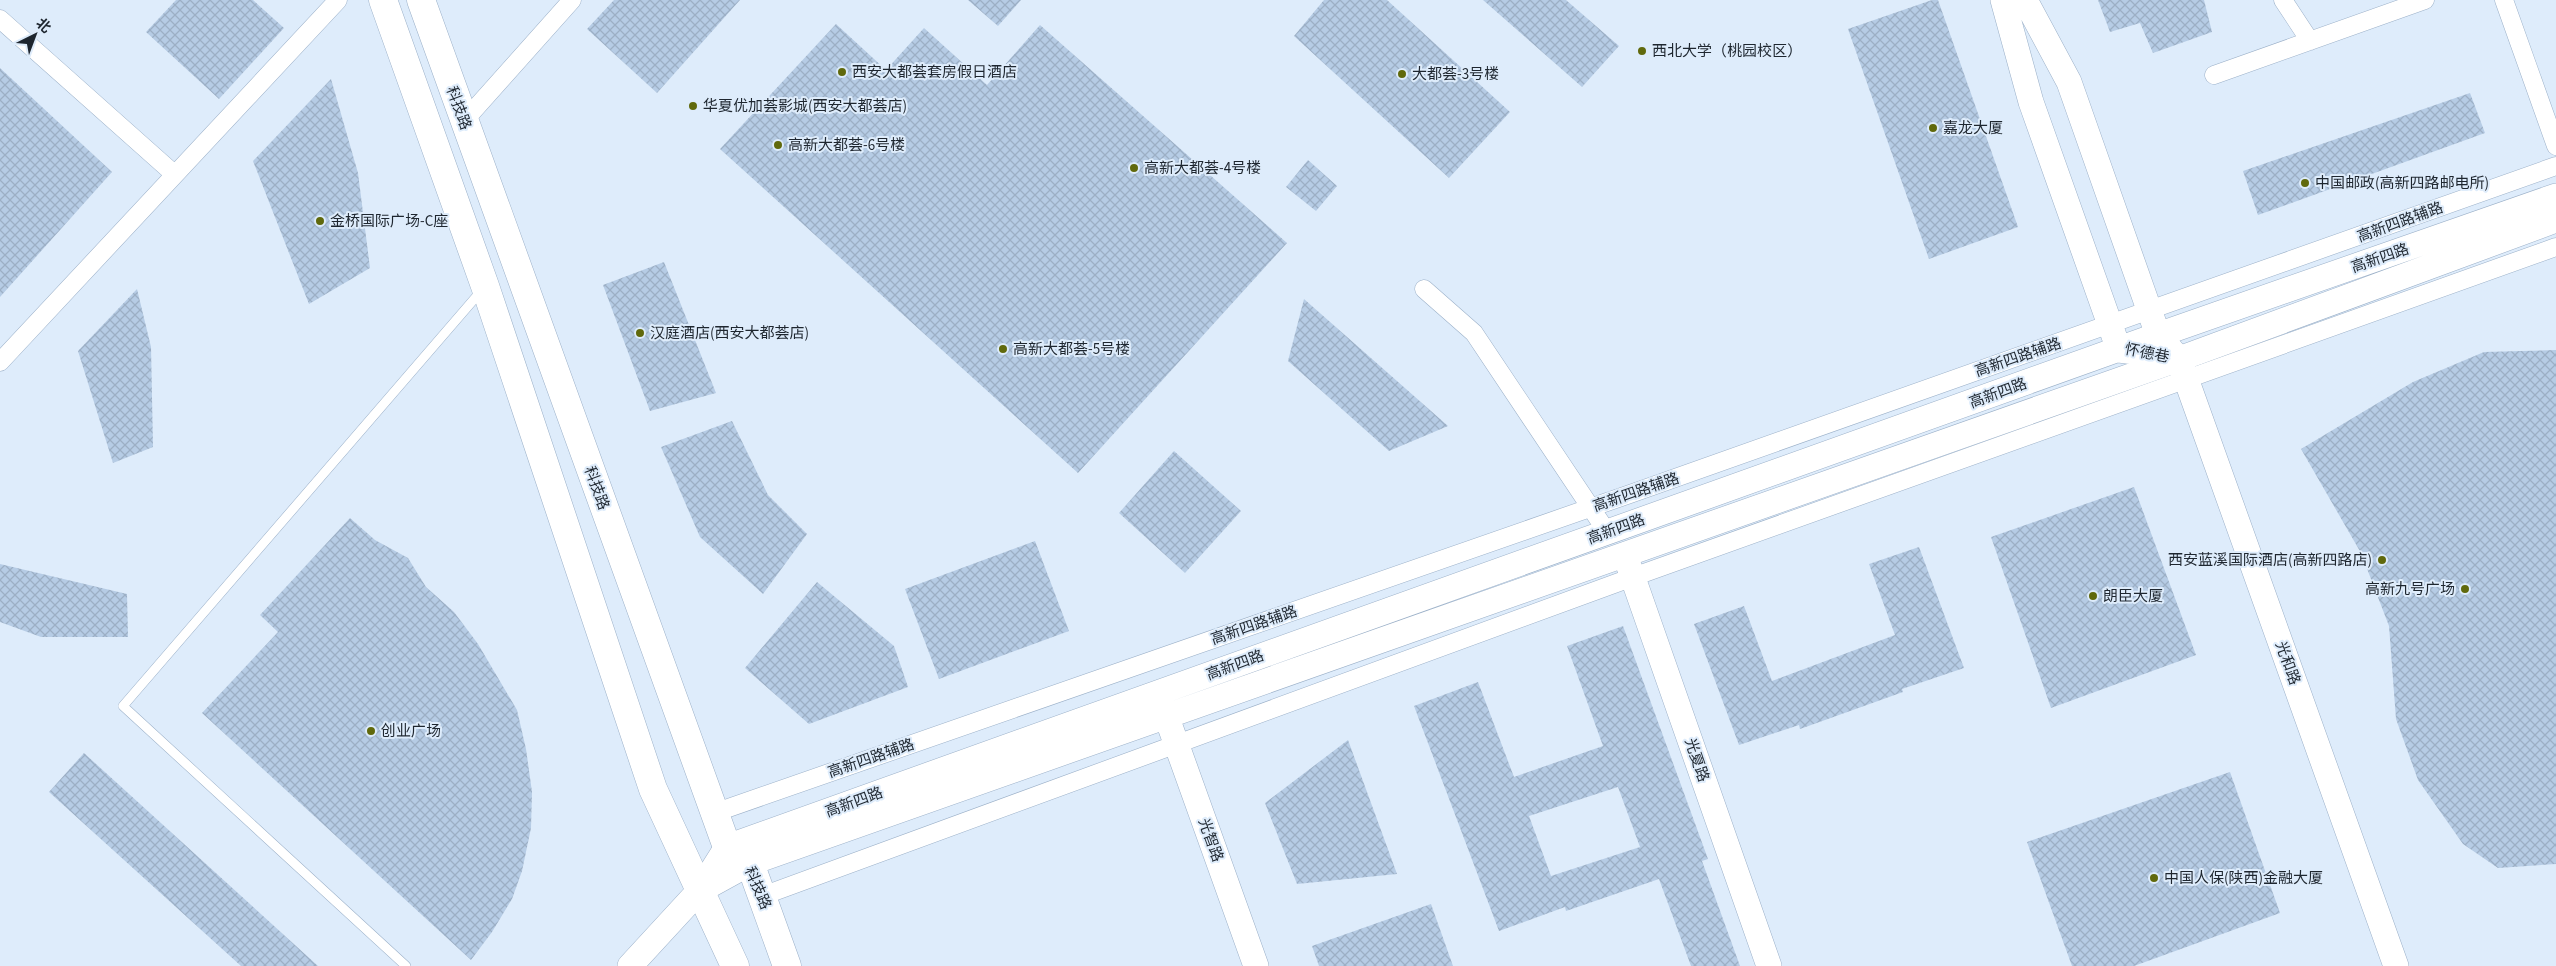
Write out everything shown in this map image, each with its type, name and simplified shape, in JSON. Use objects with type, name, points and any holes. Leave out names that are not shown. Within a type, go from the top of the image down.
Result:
[{"type":"main road","points":[[383,0],[485,286],[653,789],[735,966]]},
{"type":"main road","name":"科技路","points":[[421,0],[714,813],[727,847],[750,863],[787,966]]},
{"type":"main road","name":"怀德巷","points":[[2003,0],[2031,102],[2119,350],[2183,369]]},
{"type":"main road","name":"怀德巷","points":[[2025,0],[2069,82],[2158,336],[2183,369]]},
{"type":"main road","name":"高新四路","points":[[630,966],[699,891],[727,847],[1607,532],[2556,196]]},
{"type":"main road","name":"高新四路","points":[[699,891],[750,863],[1166,715],[1629,566],[2183,369],[2556,220]]},
{"type":"main road","name":"光和路","points":[[2183,369],[2396,966]]},
{"type":"main road","name":"光夏路","points":[[1629,566],[1769,966]]},
{"type":"main road","name":"光智路","points":[[1166,715],[1256,966]]},
{"type":"street","points":[[0,362],[173,174],[338,0]]},
{"type":"street","points":[[464,121],[572,0]]},
{"type":"street","points":[[2283,0],[2310,41]]},
{"type":"street","points":[[2214,75],[2425,0]]},
{"type":"street","points":[[2504,0],[2556,146]]},
{"type":"street","points":[[0,19],[173,174]]},
{"type":"street","name":"高新四路辅路","points":[[714,813],[1590,508],[2556,166]]},
{"type":"street","points":[[2183,369],[2556,246]]},
{"type":"street","points":[[1424,289],[1474,333],[1607,532]]},
{"type":"street","points":[[762,896],[1176,744],[1629,566]]},
{"type":"lane","points":[[406,966],[123,706],[485,286]]},
{"type":"building","points":[[176,0],[253,0],[284,28],[219,99],[146,32]]},
{"type":"building","points":[[614,0],[740,0],[657,93],[587,29]]},
{"type":"building","points":[[968,0],[1021,0],[998,26]]},
{"type":"building","name":"大都荟-3号楼","points":[[1324,0],[1387,0],[1510,112],[1449,178],[1294,36]]},
{"type":"building","points":[[1483,0],[1566,0],[1619,46],[1582,87]]},
{"type":"building","name":"嘉龙大厦","points":[[1932,0],[1938,0],[2018,227],[1929,259],[1848,29]]},
{"type":"building","points":[[2098,0],[2204,0],[2212,32],[2153,53],[2140,23],[2110,32]]},
{"type":"building","points":[[836,24],[886,70],[924,28],[987,85],[1040,25],[1287,243],[1078,473],[720,149]]},
{"type":"building","points":[[0,68],[112,172],[0,297]]},
{"type":"building","name":"金桥国际广场-C座","points":[[331,79],[358,173],[370,268],[309,304],[253,161]]},
{"type":"building","points":[[2470,93],[2485,133],[2258,215],[2243,171]]},
{"type":"building","points":[[1308,160],[1337,186],[1316,211],[1286,187]]},
{"type":"building","points":[[664,262],[716,393],[650,411],[603,285]]},
{"type":"building","points":[[137,289],[151,347],[153,447],[113,463],[78,351]]},
{"type":"building","points":[[1304,299],[1448,426],[1389,451],[1288,361]]},
{"type":"building","name":"高新九号广场","points":[[2556,350],[2556,864],[2498,868],[2463,844],[2418,780],[2396,719],[2389,626],[2361,553],[2301,449],[2413,382],[2484,352]]},
{"type":"building","points":[[732,421],[768,495],[807,534],[763,594],[700,537],[661,447]]},
{"type":"building","points":[[1174,451],[1241,511],[1185,573],[1119,513]]},
{"type":"building","name":"朗臣大厦","points":[[2134,487],[2196,655],[2051,708],[1991,537]]},
{"type":"building","name":"创业广场","points":[[350,518],[375,540],[408,558],[426,587],[454,612],[478,644],[517,710],[526,749],[532,792],[531,828],[522,871],[512,899],[492,932],[471,960],[202,713],[278,632],[260,615]]},
{"type":"building","points":[[1035,541],[1069,631],[939,679],[905,589]]},
{"type":"building","points":[[1919,547],[1964,668],[1902,689],[1903,692],[1800,729],[1799,725],[1739,745],[1694,624],[1744,606],[1772,681],[1895,635],[1869,564]]},
{"type":"building","points":[[0,564],[127,594],[128,637],[41,637],[0,622]]},
{"type":"building","points":[[817,582],[894,646],[908,687],[809,724],[745,668]]},
{"type":"building","points":[[1623,626],[1708,859],[1702,861],[1740,966],[1691,966],[1659,879],[1566,911],[1565,907],[1499,931],[1414,706],[1478,682],[1514,777],[1603,746],[1567,646]],"holes":[[[1618,787],[1640,847],[1551,876],[1529,816]]]},
{"type":"building","points":[[1348,740],[1397,874],[1297,884],[1265,803]]},
{"type":"building","points":[[84,753],[318,966],[241,966],[49,792]]},
{"type":"building","name":"中国人保(陕西)金融大厦","points":[[2230,772],[2280,913],[2134,966],[2072,966],[2027,842]]},
{"type":"building","points":[[1431,904],[1453,966],[1319,966],[1312,946]]},
{"type":"place","name":"西北大学（桃园校区）","points":[[1642,51]]},
{"type":"place","name":"西安大都荟套房假日酒店","points":[[842,72]]},
{"type":"place","name":"大都荟-3号楼","points":[[1402,74]]},
{"type":"place","name":"华夏优加荟影城(西安大都荟店)","points":[[693,106]]},
{"type":"place","name":"嘉龙大厦","points":[[1933,128]]},
{"type":"place","name":"高新大都荟-6号楼","points":[[778,145]]},
{"type":"place","name":"高新大都荟-4号楼","points":[[1134,168]]},
{"type":"place","name":"中国邮政(高新四路邮电所)","points":[[2305,183]]},
{"type":"place","name":"金桥国际广场-C座","points":[[320,221]]},
{"type":"place","name":"汉庭酒店(西安大都荟店)","points":[[640,333]]},
{"type":"place","name":"高新大都荟-5号楼","points":[[1003,349]]},
{"type":"place","name":"西安蓝溪国际酒店(高新四路店)","points":[[2382,560]]},
{"type":"place","name":"高新九号广场","points":[[2465,589]]},
{"type":"place","name":"朗臣大厦","points":[[2093,596]]},
{"type":"place","name":"创业广场","points":[[371,731]]},
{"type":"place","name":"中国人保(陕西)金融大厦","points":[[2154,878]]}]
